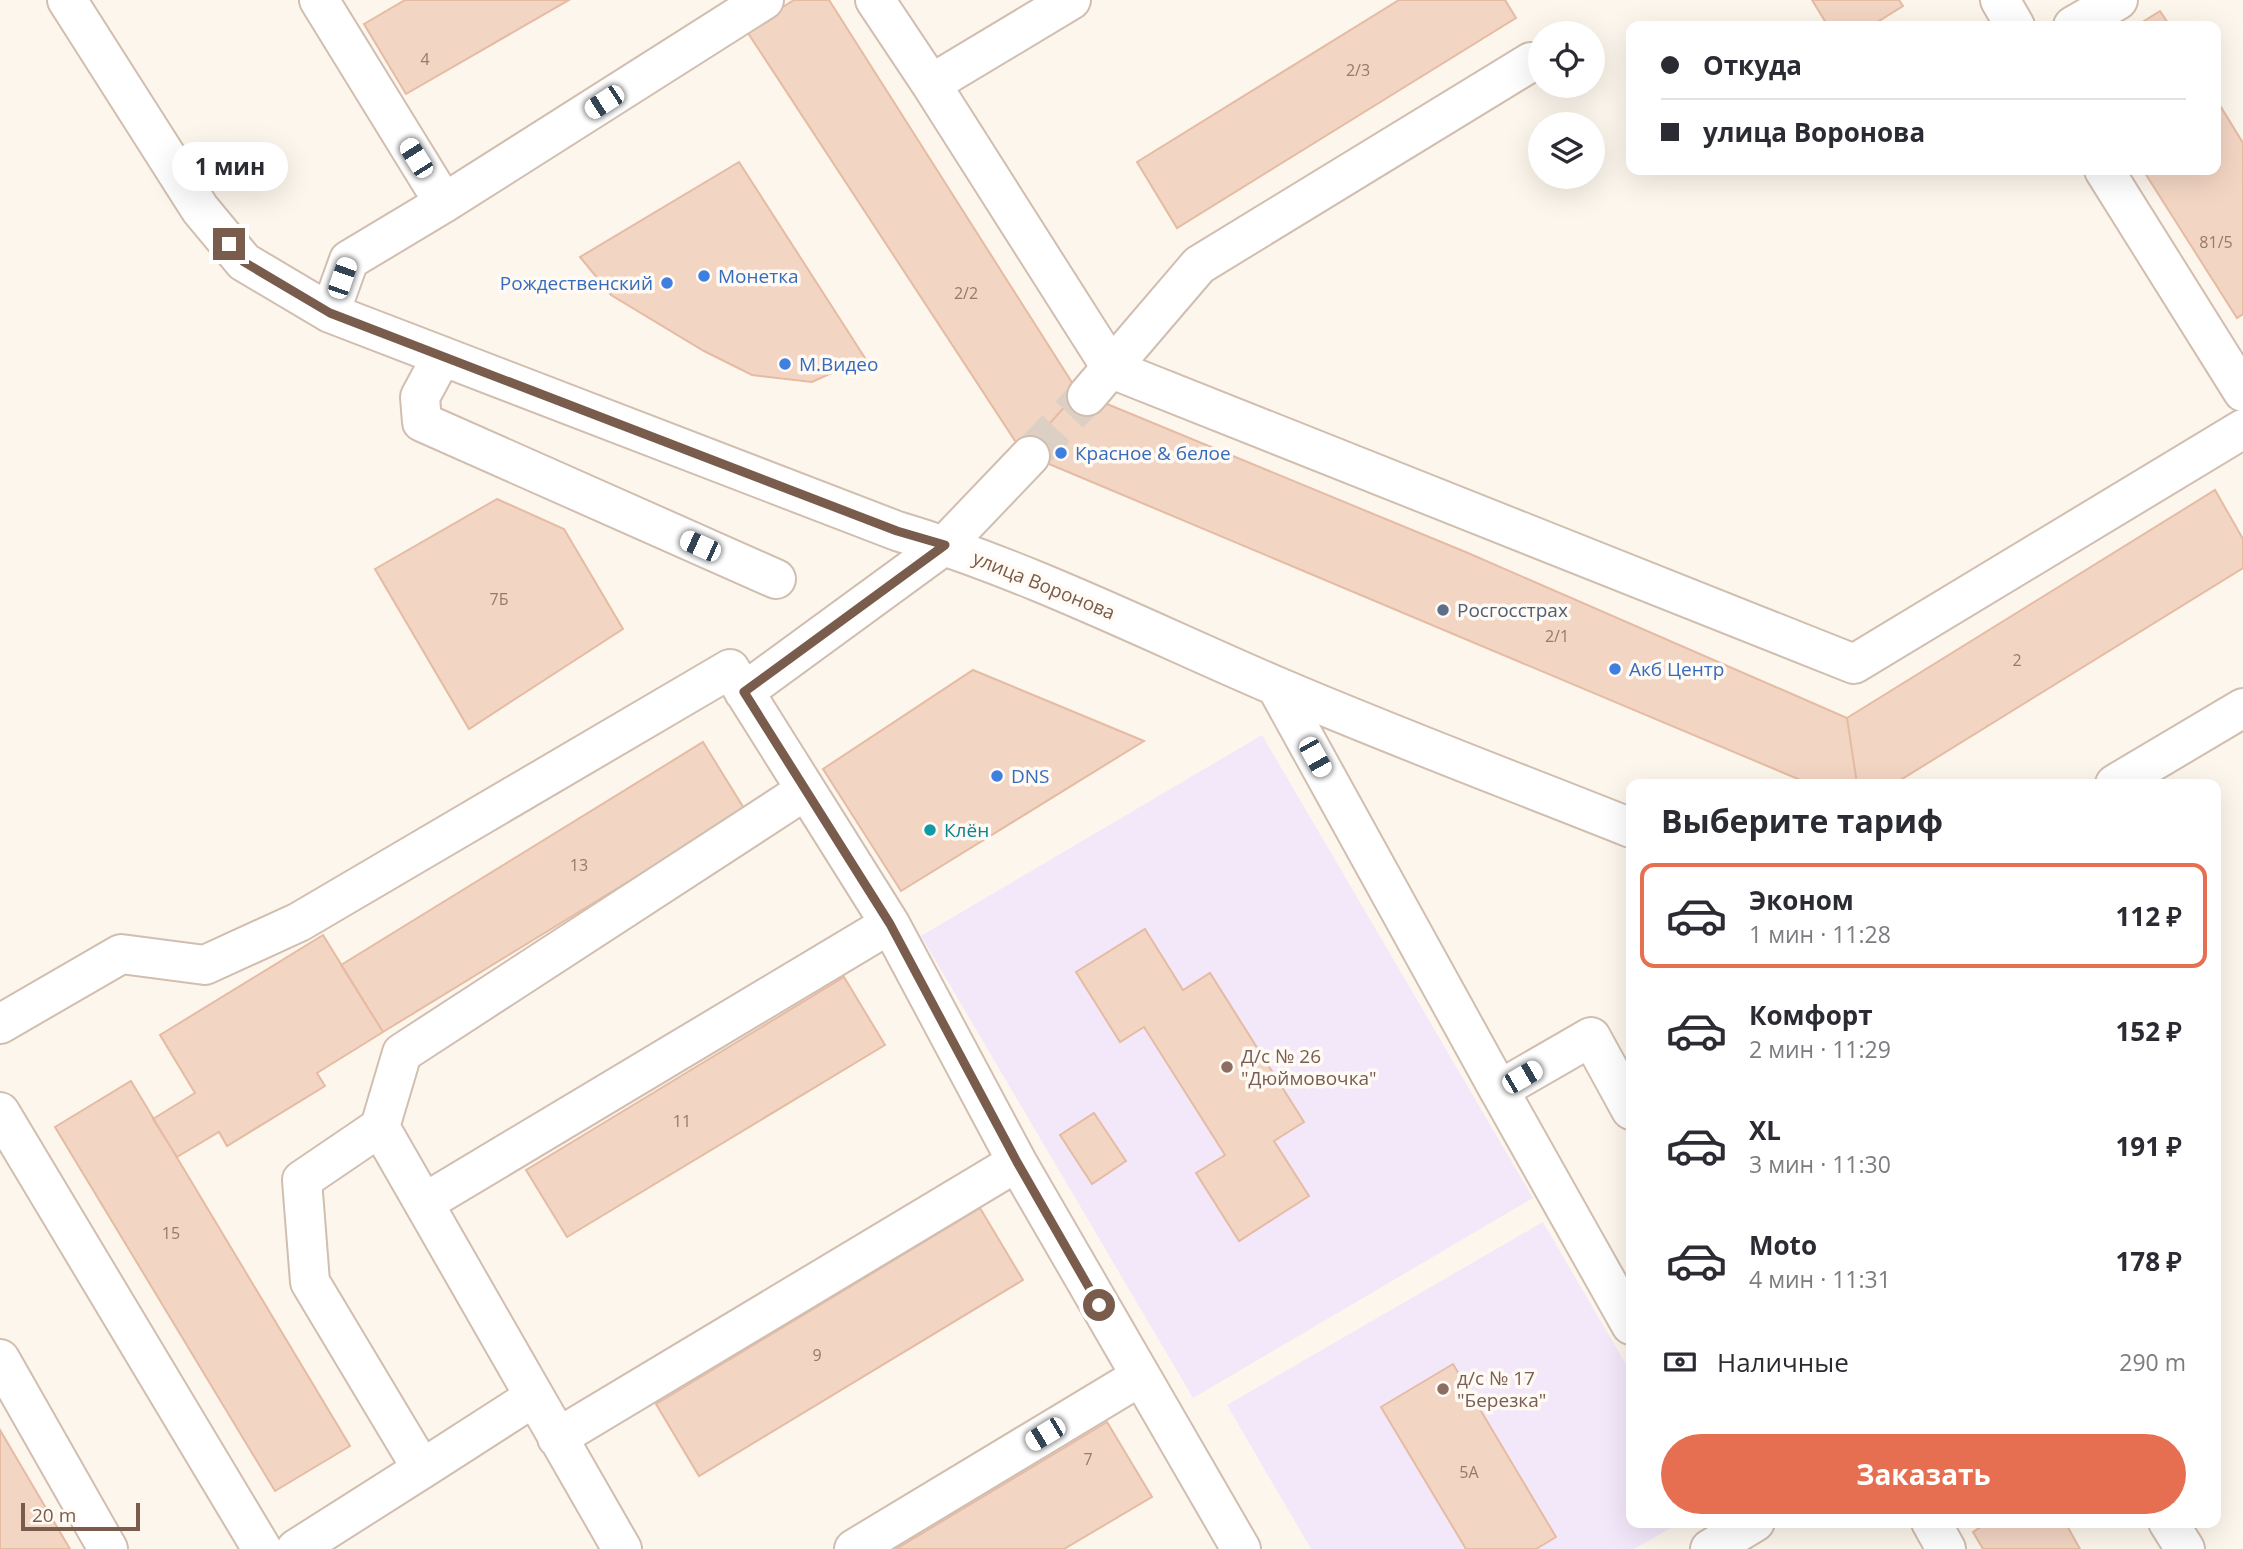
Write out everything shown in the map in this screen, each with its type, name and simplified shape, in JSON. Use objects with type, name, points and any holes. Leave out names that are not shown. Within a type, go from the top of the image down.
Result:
[{"type":"street","name":"улица Воронова","points":[[67,0],[200,209],[244,262],[330,313],[897,531],[945,545],[1127,618],[1276,686],[1626,826]]},
{"type":"street","points":[[319,0],[444,203]]},
{"type":"street","points":[[330,313],[349,260],[444,203],[764,0]]},
{"type":"street","points":[[875,0],[931,83],[1099,383],[1854,664],[2243,429]]},
{"type":"street","points":[[931,83],[1071,0]]},
{"type":"street","points":[[2000,0],[2012,21]]},
{"type":"street","points":[[2082,21],[2118,0]]},
{"type":"street","points":[[1099,383],[1199,265],[1528,64]]},
{"type":"street","points":[[2107,175],[2243,392]]},
{"type":"street","points":[[442,356],[420,397],[422,422],[776,579]]},
{"type":"street","points":[[744,692],[945,545],[1030,457]]},
{"type":"street","points":[[0,1024],[121,954],[205,965],[299,922],[730,669],[890,924],[1017,1162],[1241,1549]]},
{"type":"street","points":[[1276,686],[1626,1316]]},
{"type":"street","points":[[2123,779],[2243,708]]},
{"type":"street","points":[[422,1469],[310,1282],[302,1180],[380,1127],[402,1053],[806,790]]},
{"type":"street","points":[[424,1203],[890,924]]},
{"type":"street","points":[[1499,1090],[1591,1037],[1626,1101]]},
{"type":"street","points":[[0,1112],[261,1549]]},
{"type":"street","points":[[380,1127],[622,1549]]},
{"type":"street","points":[[557,1438],[1017,1162]]},
{"type":"street","points":[[0,1359],[108,1549]]},
{"type":"street","points":[[854,1549],[1141,1376]]},
{"type":"street","points":[[296,1549],[534,1397]]},
{"type":"street","points":[[1710,1549],[1742,1528]]},
{"type":"street","points":[[1934,1528],[1946,1549]]},
{"type":"street","points":[[2172,1528],[2185,1549]]},
{"type":"shaded area","name":"Д/с № 26 \"Дюймовочка\"","points":[[1262,735],[1533,1198],[1193,1398],[921,936]]},
{"type":"shaded area","name":"д/с № 17 \"Березка\"","points":[[1543,1222],[1626,1364],[1626,1528],[1671,1528],[1634,1549],[1311,1549],[1227,1405]]},
{"type":"building","points":[[405,0],[569,0],[406,94],[364,24]]},
{"type":"building","points":[[794,0],[829,0],[1078,392],[1023,453],[746,30]]},
{"type":"building","points":[[1399,0],[1505,0],[1516,18],[1177,228],[1137,162]]},
{"type":"building","points":[[1812,0],[1899,0],[1903,6],[1879,21],[1825,21]]},
{"type":"building","points":[[2160,11],[2167,21],[2144,21]]},
{"type":"building","points":[[2221,107],[2243,143],[2243,314],[2237,318],[2146,175],[2221,175]]},
{"type":"building","name":"Монетка","points":[[739,162],[865,358],[812,382],[752,375],[704,351],[611,295],[580,257]]},
{"type":"building","points":[[1078,392],[1468,553],[1847,718],[1856,779],[1798,779],[1023,453]]},
{"type":"building","points":[[2215,490],[2243,539],[2243,568],[1902,779],[1856,779],[1847,718]]},
{"type":"building","points":[[497,499],[564,529],[623,629],[469,729],[375,569]]},
{"type":"building","name":"Клён","points":[[973,670],[1144,741],[901,891],[823,769]]},
{"type":"building","points":[[703,742],[745,810],[383,1032],[341,965]]},
{"type":"building","points":[[1145,929],[1183,990],[1210,973],[1304,1122],[1274,1141],[1309,1196],[1239,1241],[1196,1173],[1225,1155],[1144,1027],[1120,1042],[1076,972]]},
{"type":"building","points":[[323,935],[383,1032],[317,1073],[325,1086],[227,1146],[219,1132],[177,1157],[153,1119],[195,1093],[160,1035]]},
{"type":"building","points":[[844,977],[885,1045],[567,1237],[526,1170]]},
{"type":"building","points":[[131,1081],[350,1446],[275,1491],[55,1127]]},
{"type":"building","points":[[1094,1113],[1126,1161],[1092,1184],[1060,1135]]},
{"type":"building","points":[[980,1208],[1023,1280],[699,1476],[656,1404]]},
{"type":"building","points":[[1453,1364],[1556,1537],[1536,1549],[1466,1549],[1381,1407]]},
{"type":"building","points":[[1107,1422],[1152,1497],[1064,1549],[896,1549]]},
{"type":"building","points":[[0,1430],[70,1549],[0,1549]]},
{"type":"building","points":[[1979,1528],[2068,1528],[2080,1549],[1983,1549],[1973,1532]]},
{"type":"tunnel","points":[[1030,456],[1087,396]]},
{"type":"place","name":"Монетка","points":[[704,276]]},
{"type":"place","name":"Рождественский","points":[[667,283]]},
{"type":"place","name":"М.Видео","points":[[785,364]]},
{"type":"place","name":"Красное & белое","points":[[1061,453]]},
{"type":"place","name":"Росгосстрах","points":[[1443,610]]},
{"type":"place","name":"Акб Центр","points":[[1615,669]]},
{"type":"place","name":"DNS","points":[[997,776]]},
{"type":"place","name":"Клён","points":[[930,830]]},
{"type":"place","name":"Д/с № 26 \"Дюймовочка\"","points":[[1227,1067]]},
{"type":"place","name":"д/с № 17 \"Березка\"","points":[[1443,1389]]},
{"type":"route","points":[[229,244],[244,262],[330,313],[897,531],[945,545],[744,692],[890,924],[1017,1162],[1099,1305]]}]
